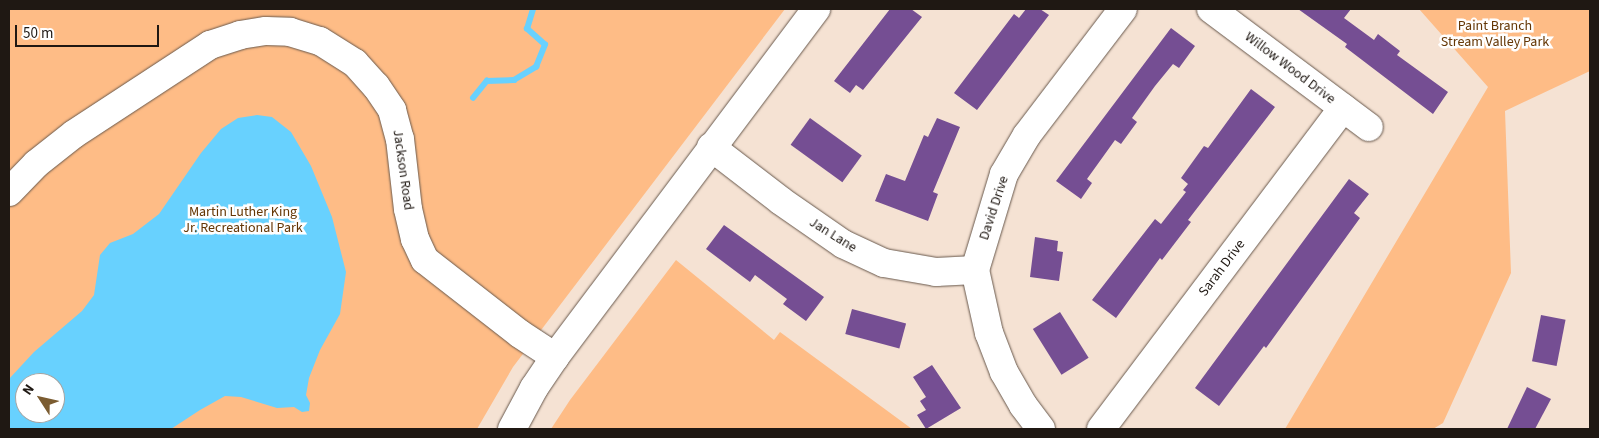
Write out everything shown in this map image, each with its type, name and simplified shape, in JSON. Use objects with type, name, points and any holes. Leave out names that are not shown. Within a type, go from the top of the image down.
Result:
[{"type":"street","points":[[512,429],[534,388],[555,357],[816,9]]},
{"type":"street","name":"David Drive","points":[[1041,429],[1023,405],[1004,372],[989,333],[975,270],[1004,174],[1027,135],[1123,9]]},
{"type":"street","name":"Willow Wood Drive","points":[[1211,9],[1369,128]]},
{"type":"street","name":"Jackson Road","points":[[9,192],[36,164],[74,134],[210,46],[240,35],[266,31],[297,34],[320,41],[355,63],[376,86],[392,110],[400,139],[408,209],[415,239],[425,260],[520,334],[555,357]]},
{"type":"street","name":"Sarah Drive","points":[[1100,429],[1343,108]]},
{"type":"street","name":"Jan Lane","points":[[712,147],[781,201],[843,244],[884,263],[936,272],[975,270]]},
{"type":"green space","name":"Martin Luther King Jr. Recreational Park","points":[[9,9],[785,9],[513,367],[477,429],[9,429]]},
{"type":"green space","name":"Paint Branch Stream Valley Park","points":[[1419,9],[1590,9],[1590,71],[1505,111],[1511,273],[1443,423],[1433,429],[1285,429],[1488,87]]},
{"type":"green space","points":[[676,260],[774,340],[780,332],[912,429],[551,429],[570,400]]},
{"type":"water","points":[[257,115],[272,117],[291,132],[311,166],[332,217],[346,272],[340,314],[320,350],[309,378],[306,395],[310,403],[309,411],[302,412],[294,407],[277,408],[241,397],[225,396],[171,429],[9,429],[9,379],[34,352],[82,311],[94,295],[100,255],[110,243],[133,234],[159,214],[201,153],[221,129],[238,118]]},
{"type":"building","points":[[890,9],[911,9],[922,17],[863,90],[856,85],[850,93],[834,81]]},
{"type":"building","points":[[1026,9],[1040,9],[1049,15],[977,110],[954,93],[1014,14],[1019,18]]},
{"type":"building","points":[[1298,9],[1351,9],[1344,18],[1374,40],[1378,34],[1400,51],[1397,55],[1448,92],[1433,114],[1345,47],[1347,44]]},
{"type":"building","points":[[1171,28],[1195,46],[1179,68],[1173,64],[1155,86],[1132,118],[1137,122],[1121,144],[1115,140],[1087,179],[1092,183],[1081,199],[1056,181]]},
{"type":"building","points":[[1251,89],[1275,107],[1188,220],[1191,222],[1162,260],[1160,258],[1116,318],[1092,300],[1155,219],[1161,224],[1186,192],[1183,190],[1188,184],[1181,178],[1204,146],[1208,148]]},
{"type":"building","points":[[810,118],[862,156],[842,182],[791,145]]},
{"type":"building","points":[[937,118],[960,127],[933,192],[938,194],[928,221],[875,201],[886,174],[905,181],[924,135],[928,137]]},
{"type":"building","points":[[1349,179],[1369,194],[1354,213],[1360,218],[1266,348],[1264,346],[1219,406],[1195,388]]},
{"type":"building","points":[[724,225],[824,297],[806,321],[783,304],[787,299],[755,275],[750,282],[706,249]]},
{"type":"building","points":[[1035,237],[1058,241],[1057,251],[1063,252],[1059,281],[1030,277]]},
{"type":"building","points":[[852,309],[906,323],[899,349],[845,334]]},
{"type":"building","points":[[1060,312],[1089,358],[1061,375],[1033,329]]},
{"type":"building","points":[[1541,315],[1566,320],[1557,366],[1532,361]]},
{"type":"building","points":[[932,365],[961,408],[926,429],[917,415],[926,410],[920,401],[926,397],[913,377]]},
{"type":"building","points":[[1527,387],[1551,399],[1535,429],[1507,429]]},
{"type":"waterway","points":[[473,98],[487,81],[514,80],[536,67],[545,45],[527,29],[533,9]]}]
